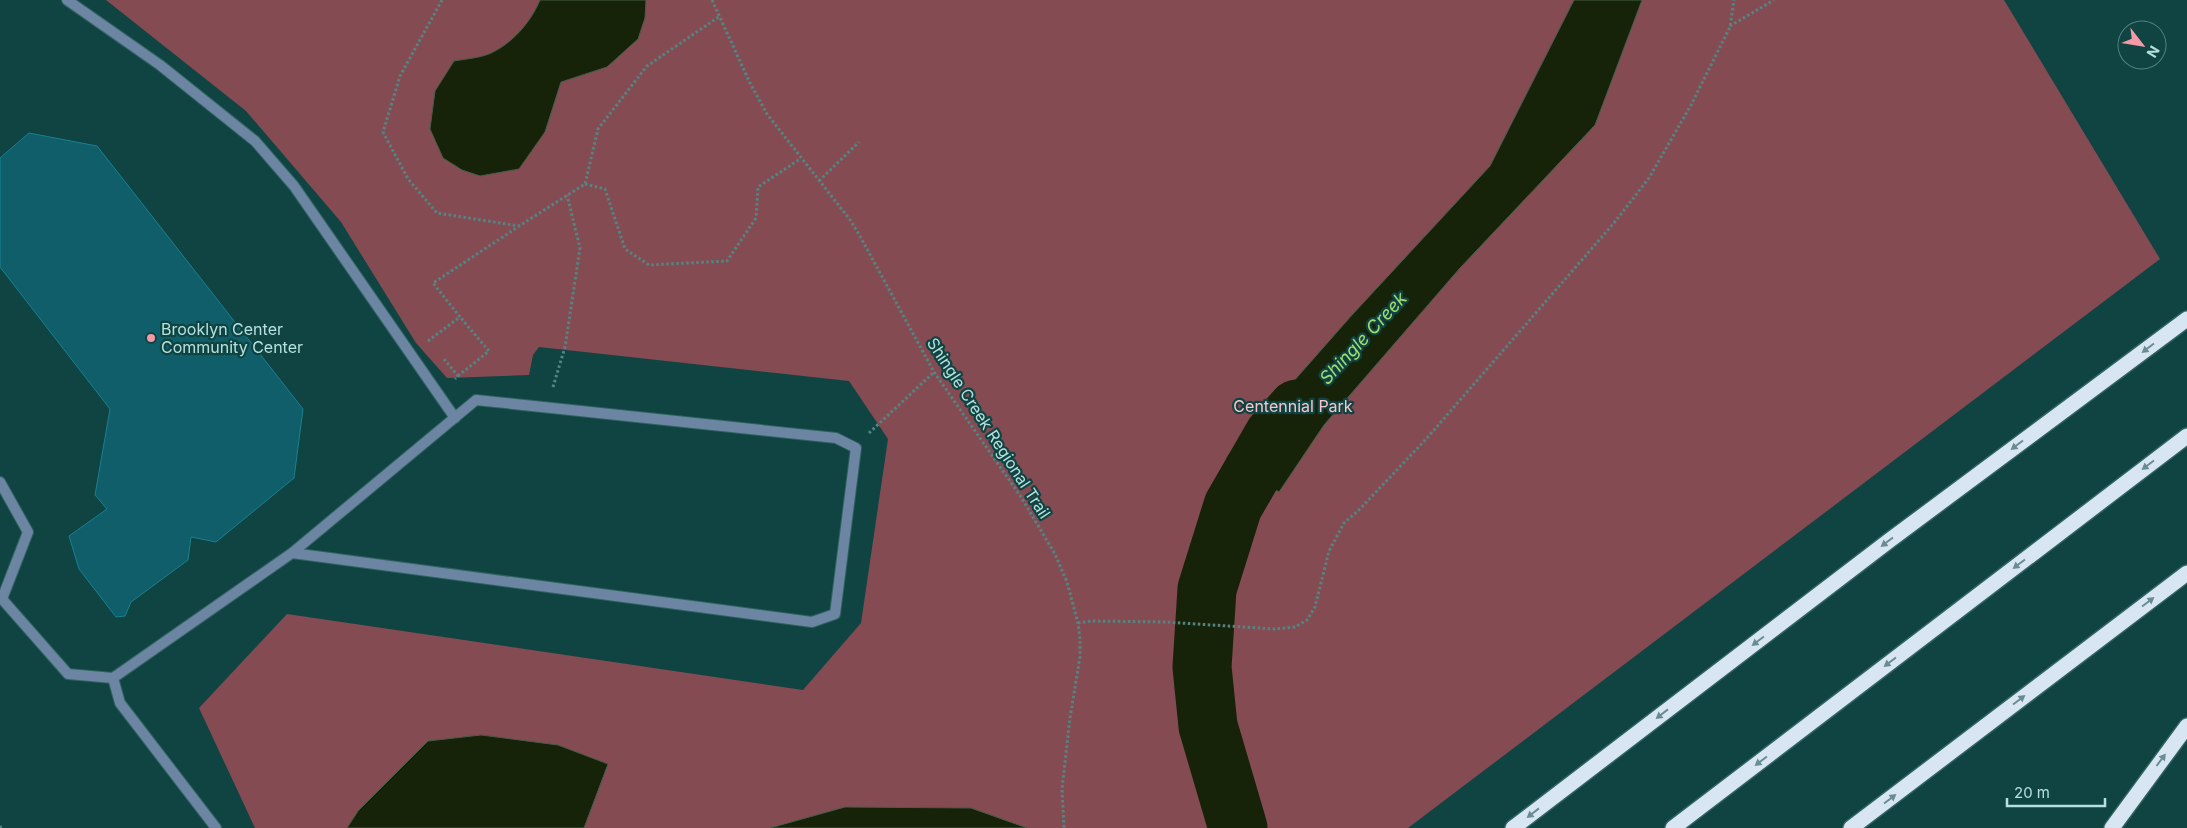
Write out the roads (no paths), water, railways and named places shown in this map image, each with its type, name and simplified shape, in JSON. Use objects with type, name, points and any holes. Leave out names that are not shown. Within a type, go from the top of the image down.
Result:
[{"type":"highway","points":[[1514,828],[1890,540],[2187,319]]},
{"type":"highway","points":[[1673,828],[2187,436]]},
{"type":"highway","points":[[1851,828],[2187,573]]},
{"type":"highway","points":[[2112,828],[2187,726]]},
{"type":"lane","points":[[67,0],[160,65],[255,141],[294,186],[455,418]]},
{"type":"lane","points":[[0,482],[28,532],[2,599],[68,674],[113,678],[292,554],[476,400],[836,438],[856,448],[835,614],[812,622],[292,554]]},
{"type":"lane","points":[[113,678],[120,703],[216,828]]},
{"type":"water","points":[[540,0],[646,0],[645,18],[638,39],[607,67],[561,82],[545,132],[519,169],[480,176],[462,170],[443,158],[430,129],[435,91],[454,61],[489,54],[520,32]]},
{"type":"water","points":[[1574,0],[1642,0],[1595,125],[1460,268],[1324,425],[1279,492],[1226,458],[1352,315],[1490,166]]},
{"type":"water","points":[[481,735],[558,745],[608,764],[584,828],[347,828],[358,811],[428,741]]},
{"type":"water","points":[[845,807],[971,808],[1027,828],[770,828]]},
{"type":"waterway","name":"Shingle Creek","points":[[1238,828],[1208,726],[1202,667],[1207,589],[1233,506],[1274,435],[1297,409]]},
{"type":"place","name":"Brooklyn Center Community Center","points":[[151,338]]},
{"type":"park label","name":"Centennial Park","points":[[1293,406]]}]
